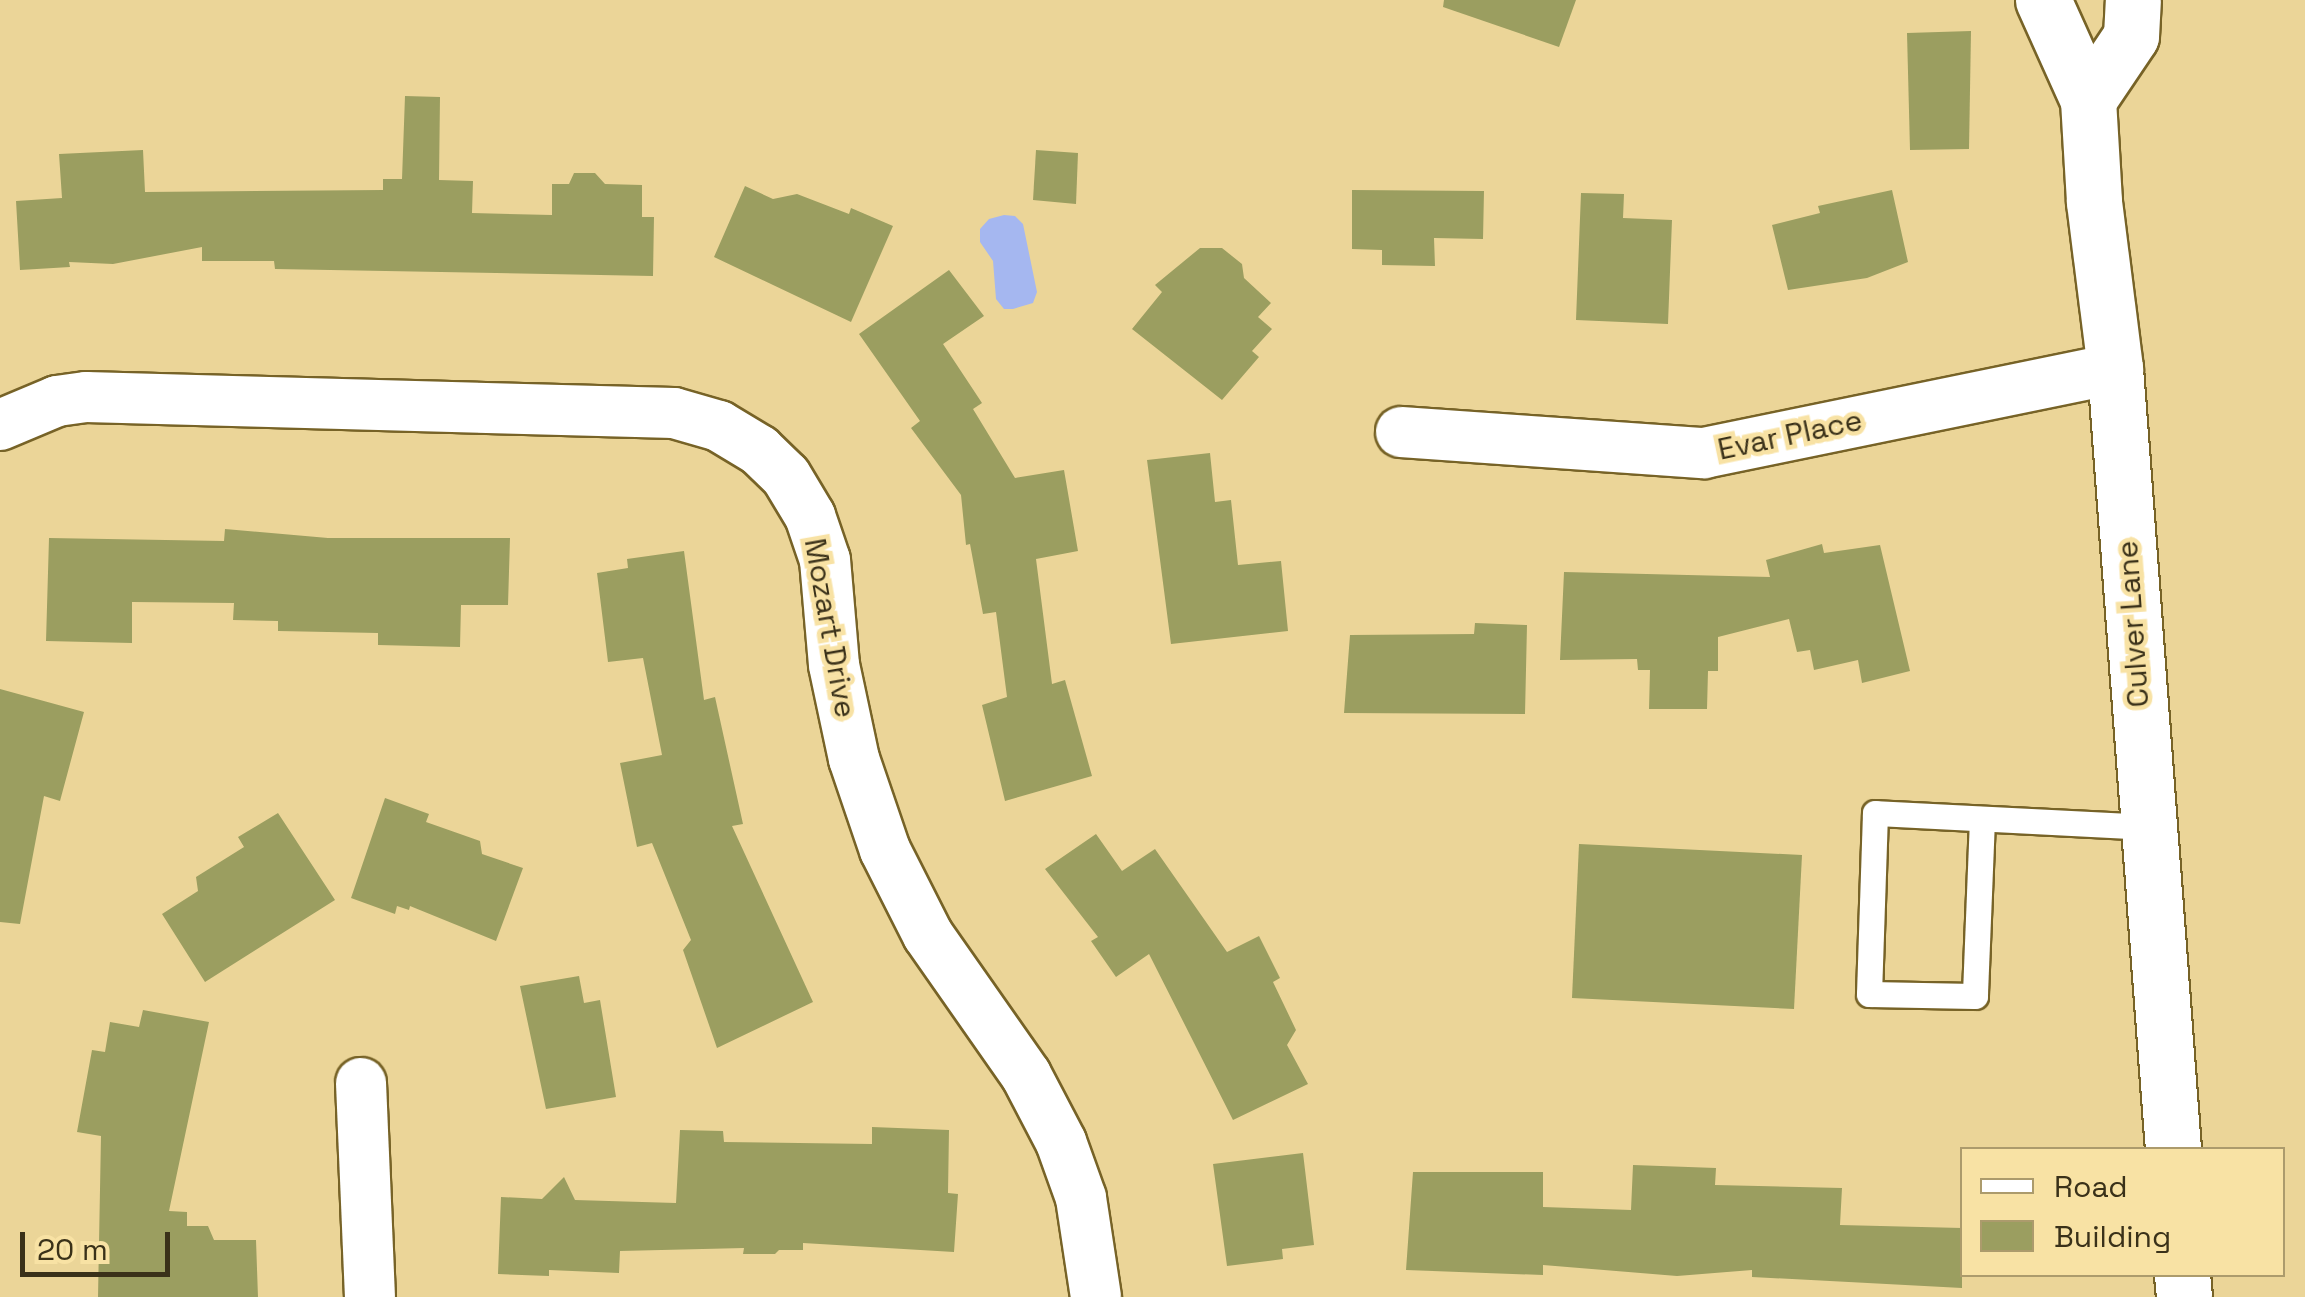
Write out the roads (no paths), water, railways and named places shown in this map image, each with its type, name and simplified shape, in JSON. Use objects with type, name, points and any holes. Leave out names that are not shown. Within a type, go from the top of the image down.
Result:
[{"type":"street","name":"Culver Lane","points":[[2043,0],[2088,100],[2094,202],[2115,369],[2173,1147]]},
{"type":"street","points":[[2088,100],[2131,36],[2133,0]]},
{"type":"street","name":"Evar Place","points":[[1401,432],[1704,453],[2115,369]]},
{"type":"street","name":"Mozart Drive","points":[[0,425],[57,401],[86,397],[674,413],[719,426],[760,450],[786,476],[810,516],[825,560],[834,665],[854,759],[885,850],[928,936],[1026,1075],[1062,1142],[1082,1198],[1096,1297]]},
{"type":"street","points":[[360,1083],[370,1297]]},
{"type":"lane","points":[[1982,819],[1975,996],[1869,994],[1874,813],[2147,828]]},
{"type":"water","points":[[1015,216],[1023,224],[1037,292],[1033,303],[1013,309],[1004,309],[996,299],[993,261],[980,242],[980,229],[989,219]]}]
